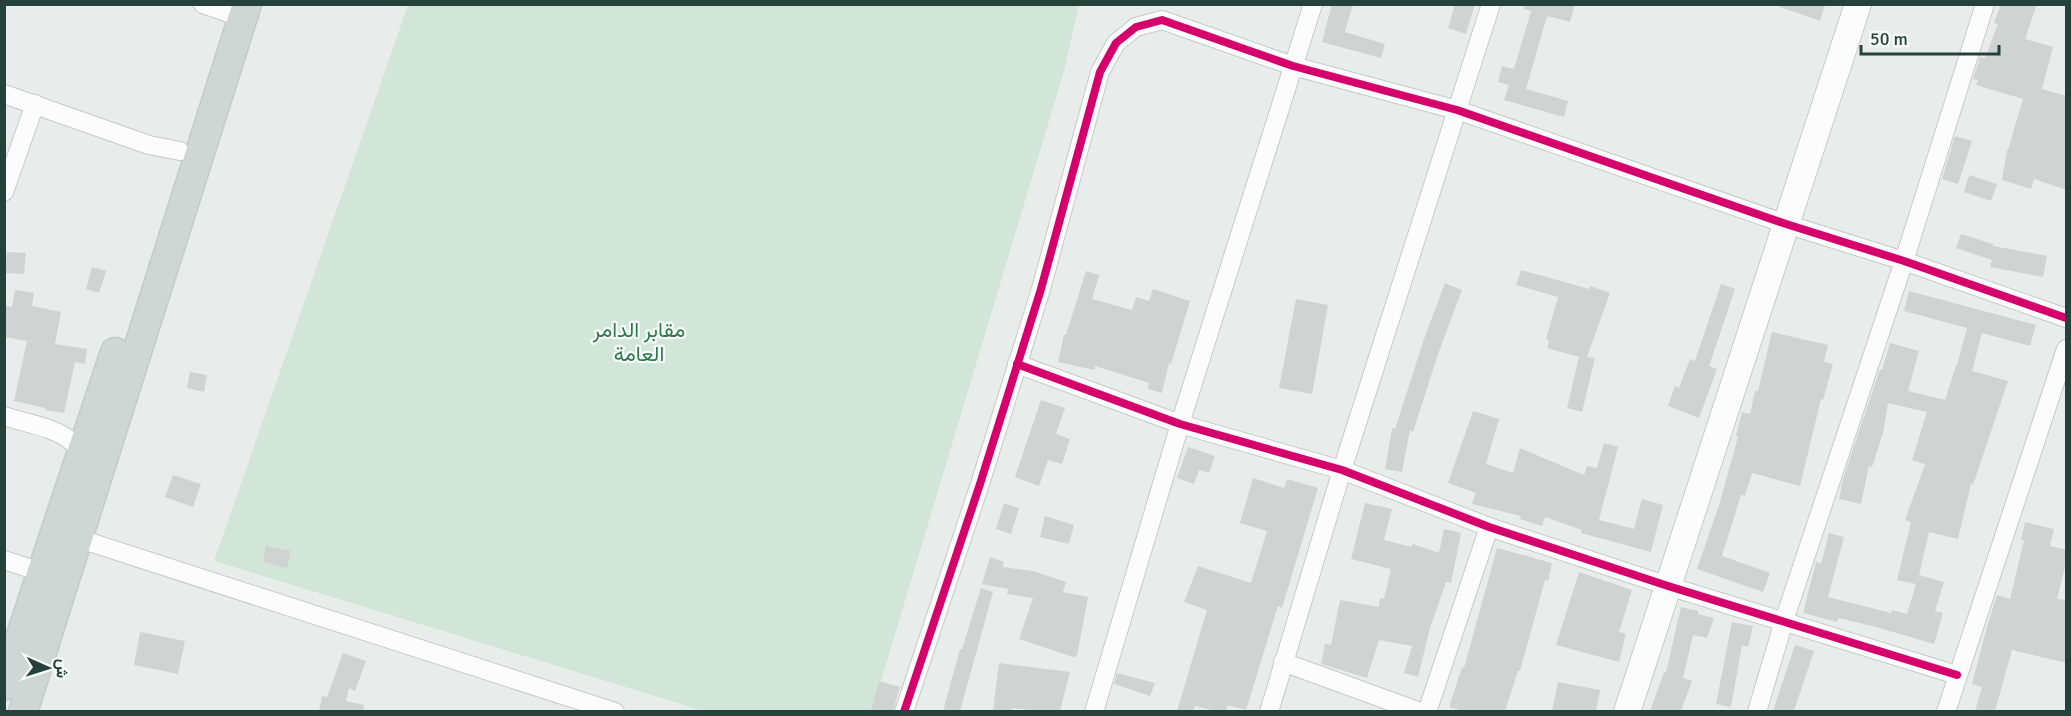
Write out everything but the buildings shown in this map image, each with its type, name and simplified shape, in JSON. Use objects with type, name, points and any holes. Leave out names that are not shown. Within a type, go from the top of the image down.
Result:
[{"type":"main road","points":[[23,711],[77,538],[90,463],[180,151],[230,9]]},
{"type":"main road","points":[[4,686],[41,572],[90,463],[230,9]]},
{"type":"street","points":[[1094,711],[1180,424],[1313,4]]},
{"type":"street","points":[[1269,711],[1342,470],[1491,4]]},
{"type":"street","points":[[1627,711],[1858,4]]},
{"type":"street","points":[[1756,711],[1904,261],[1985,4]]},
{"type":"street","points":[[904,711],[980,484],[1041,289],[1100,72],[1116,43],[1136,27],[1164,12],[1293,66],[1457,110],[2067,318]]},
{"type":"street","points":[[4,94],[149,145],[180,151]]},
{"type":"street","points":[[4,192],[35,104]]},
{"type":"street","points":[[1946,711],[2067,349]]},
{"type":"street","points":[[1017,364],[1180,424],[1342,470],[1489,527],[1668,586],[1957,675]]},
{"type":"street","points":[[4,416],[59,433],[76,446],[90,463]]},
{"type":"street","points":[[1426,711],[1489,527]]},
{"type":"street","points":[[77,538],[612,711]]},
{"type":"street","points":[[4,560],[41,572]]},
{"type":"street","points":[[1283,662],[1420,711]]},
{"type":"green space","name":"مقابر الدامر العامة","points":[[408,5],[1079,5],[1064,71],[872,711],[704,711],[214,561]]},
{"type":"cycle path","points":[[904,712],[980,484],[1041,289],[1100,72],[1116,43],[1136,27],[1162,20],[1293,66],[1457,110],[2066,318]]},
{"type":"cycle path","points":[[1017,364],[1180,424],[1342,470],[1489,527],[1668,586],[1957,675]]}]
